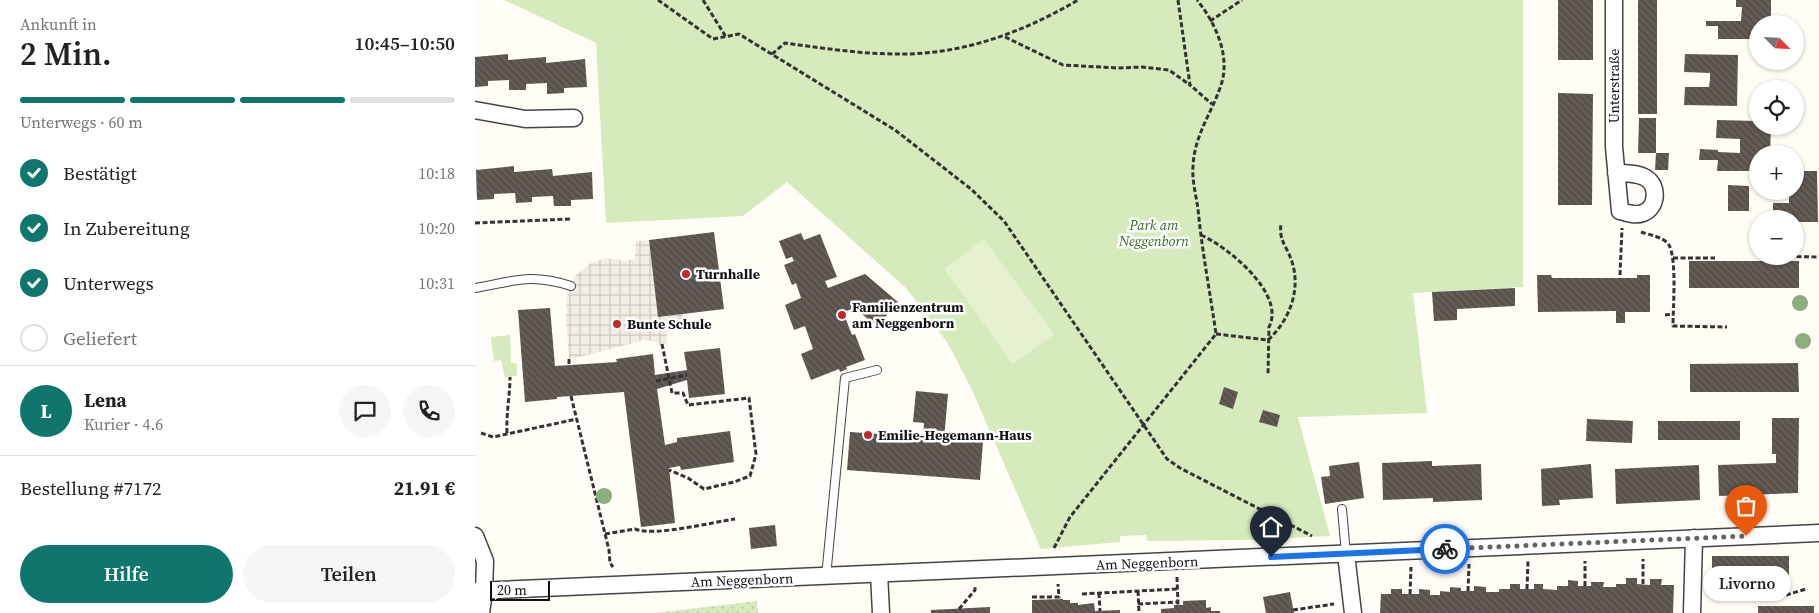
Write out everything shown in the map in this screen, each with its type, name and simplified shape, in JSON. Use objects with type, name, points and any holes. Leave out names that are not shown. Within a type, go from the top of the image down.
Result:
[{"type":"street","name":"Unterstraße","points":[[1614,0],[1614,146],[1620,211]]},
{"type":"street","points":[[475,110],[525,119],[574,118]]},
{"type":"street","points":[[1616,173],[1638,175],[1648,179],[1655,192],[1655,198],[1651,207],[1643,213],[1633,214],[1620,211]]},
{"type":"street","name":"Am Neggenborn","points":[[479,591],[1819,533]]},
{"type":"street","points":[[475,536],[485,560],[479,591],[481,613]]},
{"type":"street","points":[[1691,613],[1694,538]]},
{"type":"street","points":[[1346,554],[1352,607]]},
{"type":"street","points":[[879,574],[881,613]]},
{"type":"lane","points":[[475,288],[529,278],[550,279],[571,286]]},
{"type":"lane","points":[[826,577],[845,378],[877,370]]},
{"type":"lane","points":[[1342,509],[1346,554]]},
{"type":"path","points":[[658,0],[713,38],[739,34],[895,130],[971,189],[1005,221],[1167,459],[1180,468],[1285,522]]},
{"type":"path","points":[[703,0],[726,37]]},
{"type":"path","points":[[772,54],[785,43],[831,49],[899,54],[953,49],[1005,36],[1078,0]]},
{"type":"path","points":[[1178,0],[1190,85]]},
{"type":"path","points":[[1056,544],[1070,517],[1216,334],[1193,168],[1196,145],[1222,84],[1225,60],[1216,30],[1197,0]]},
{"type":"path","points":[[1210,20],[1242,0]]},
{"type":"path","points":[[1005,36],[1063,65],[1117,68],[1142,67],[1169,70],[1212,104]]},
{"type":"path","points":[[1620,211],[1622,230],[1620,275]]},
{"type":"path","points":[[475,223],[570,219]]},
{"type":"path","points":[[1269,340],[1285,321],[1293,299],[1295,280],[1291,258],[1281,239],[1281,223]]},
{"type":"path","points":[[1622,230],[1631,231]]},
{"type":"path","points":[[1639,232],[1657,237],[1668,244],[1673,258],[1673,326],[1727,327]]},
{"type":"path","points":[[1201,235],[1232,254],[1261,286],[1270,299],[1273,312],[1269,327],[1268,374]]},
{"type":"path","points":[[1804,257],[1819,257]]},
{"type":"path","points":[[1673,258],[1715,258]]},
{"type":"path","points":[[1665,315],[1673,314]]},
{"type":"path","points":[[1216,334],[1269,340]]},
{"type":"path","points":[[663,344],[672,393],[683,393],[688,405],[749,398],[756,454],[750,476],[704,489],[688,478],[669,470]]},
{"type":"path","points":[[569,359],[569,365]]},
{"type":"path","points":[[656,381],[687,375]]},
{"type":"path","points":[[507,433],[510,376]]},
{"type":"path","points":[[571,396],[609,550],[610,563],[627,586]]},
{"type":"path","points":[[481,434],[493,437],[577,419]]},
{"type":"path","points":[[605,534],[635,529],[639,531],[661,531],[735,518]]},
{"type":"path","points":[[1643,541],[1643,584]]},
{"type":"path","points":[[1585,586],[1586,543]]},
{"type":"path","points":[[1527,589],[1528,546]]},
{"type":"path","points":[[1469,548],[1469,591]]},
{"type":"path","points":[[1410,594],[1411,551]]},
{"type":"path","points":[[959,609],[975,590],[974,570]]},
{"type":"path","points":[[1139,604],[1178,604],[1177,579]]},
{"type":"path","points":[[1032,597],[1059,597],[1058,585]]},
{"type":"path","points":[[1082,594],[1177,589]]},
{"type":"path","points":[[1786,594],[1806,589]]},
{"type":"path","points":[[1138,591],[1139,613]]},
{"type":"path","points":[[1099,593],[1100,611]]},
{"type":"path","points":[[1293,610],[1352,607]]},
{"type":"green space","name":"Park am Neggenborn","points":[[504,0],[1523,0],[1523,287],[1413,293],[1427,413],[1298,417],[1330,536],[1241,540],[1147,541],[1146,535],[1120,536],[1120,542],[1041,549],[972,390],[947,342],[906,288],[787,182],[743,216],[606,223],[596,43]]},
{"type":"green space","points":[[984,239],[1054,334],[1013,364],[944,269]]},
{"type":"green space","points":[[510,335],[511,362],[517,364],[517,376],[505,377],[501,360],[494,361],[491,337]]},
{"type":"green space","points":[[757,601],[758,613],[655,613]]},
{"type":"shaded area","points":[[649,240],[658,317],[683,314],[683,329],[667,332],[667,343],[658,345],[655,342],[644,340],[569,359],[566,320],[567,297],[575,276],[591,263],[599,260],[608,258],[625,261],[635,259],[636,241]]},
{"type":"building","points":[[1558,0],[1593,0],[1593,60],[1558,60]]},
{"type":"building","points":[[1638,0],[1657,0],[1657,114],[1638,114]]},
{"type":"building","points":[[1736,0],[1771,0],[1771,15],[1749,15],[1749,39],[1718,39],[1718,26],[1706,26],[1706,21],[1741,21],[1742,7],[1736,7]]},
{"type":"building","points":[[508,54],[508,60],[546,57],[546,63],[585,59],[587,87],[564,88],[564,93],[547,94],[547,83],[526,84],[526,90],[509,90],[509,80],[488,81],[488,86],[475,87],[475,57]]},
{"type":"building","points":[[1685,54],[1738,55],[1737,106],[1684,105],[1685,87],[1709,87],[1710,79],[1710,73],[1684,72]]},
{"type":"building","points":[[1558,93],[1593,94],[1592,205],[1558,205]]},
{"type":"building","points":[[1639,118],[1656,118],[1656,153],[1638,153]]},
{"type":"building","points":[[1717,120],[1749,121],[1749,135],[1771,135],[1770,145],[1749,145],[1749,171],[1717,171],[1718,160],[1699,160],[1700,149],[1740,153],[1740,139],[1716,138]]},
{"type":"building","points":[[1656,153],[1669,153],[1668,170],[1655,170]]},
{"type":"building","points":[[514,166],[514,172],[552,169],[553,176],[592,172],[593,199],[571,200],[571,206],[554,206],[553,196],[532,197],[532,202],[516,203],[515,193],[494,194],[494,199],[477,200],[476,170]]},
{"type":"building","points":[[1804,171],[1817,171],[1818,222],[1804,222],[1804,210],[1773,210],[1773,203],[1789,203],[1789,200],[1804,200]]},
{"type":"building","points":[[1728,185],[1749,186],[1749,211],[1728,211]]},
{"type":"building","name":"Turnhalle","points":[[714,232],[724,309],[658,317],[649,240]]},
{"type":"building","points":[[801,233],[804,240],[820,234],[837,277],[825,281],[828,288],[865,274],[898,302],[877,327],[855,308],[843,312],[852,335],[855,334],[865,360],[846,367],[847,369],[840,372],[839,369],[811,380],[801,354],[813,349],[805,326],[794,330],[785,305],[801,298],[796,283],[792,285],[784,265],[794,261],[792,257],[786,259],[779,241]]},
{"type":"building","points":[[1689,261],[1749,261],[1749,265],[1799,265],[1799,288],[1689,288]]},
{"type":"building","points":[[1537,275],[1551,275],[1552,278],[1637,278],[1637,275],[1650,275],[1650,312],[1625,312],[1625,323],[1616,323],[1616,311],[1538,312]]},
{"type":"building","points":[[1515,288],[1515,306],[1457,309],[1457,320],[1434,321],[1432,292]]},
{"type":"building","points":[[550,308],[555,366],[617,362],[616,359],[653,354],[655,375],[687,370],[684,352],[720,348],[725,394],[689,398],[687,380],[657,389],[665,445],[677,442],[677,438],[730,431],[734,462],[681,470],[680,466],[669,468],[675,523],[641,527],[624,392],[557,397],[557,399],[525,402],[518,310]]},
{"type":"building","points":[[1798,363],[1799,392],[1690,392],[1690,364]]},
{"type":"building","points":[[1224,387],[1238,392],[1233,409],[1219,404]]},
{"type":"building","name":"Emilie-Hegemann-Haus","points":[[916,391],[948,394],[944,439],[983,442],[980,480],[847,470],[850,432],[923,437],[924,423],[913,422]]},
{"type":"building","points":[[1263,410],[1280,415],[1277,427],[1259,422]]},
{"type":"building","points":[[1772,418],[1799,418],[1798,493],[1719,496],[1718,465],[1776,463],[1776,454],[1772,454]]},
{"type":"building","points":[[1587,419],[1633,421],[1632,443],[1586,441]]},
{"type":"building","points":[[1658,421],[1740,421],[1740,440],[1658,440]]},
{"type":"building","points":[[1432,461],[1432,466],[1481,464],[1482,500],[1433,502],[1433,498],[1383,500],[1382,463]]},
{"type":"building","points":[[1359,462],[1364,498],[1325,504],[1321,477],[1330,476],[1329,466]]},
{"type":"building","points":[[1591,464],[1593,498],[1559,500],[1560,505],[1542,506],[1541,469]]},
{"type":"building","points":[[1699,465],[1700,500],[1616,504],[1615,469]]},
{"type":"building","points":[[775,525],[777,546],[751,549],[749,528]]},
{"type":"building","points":[[1712,556],[1789,556],[1789,590],[1753,590],[1753,575],[1729,575],[1729,582],[1712,582]]},
{"type":"building","points":[[1626,578],[1637,578],[1637,584],[1650,585],[1650,579],[1662,579],[1661,585],[1674,585],[1673,613],[1380,613],[1381,594],[1391,594],[1391,589],[1402,589],[1402,594],[1419,594],[1419,589],[1430,590],[1430,595],[1440,595],[1440,591],[1450,592],[1450,587],[1461,588],[1461,591],[1474,591],[1474,586],[1486,587],[1486,592],[1499,592],[1499,589],[1510,589],[1510,584],[1520,584],[1520,589],[1534,589],[1534,584],[1543,584],[1543,589],[1557,590],[1557,586],[1568,586],[1568,580],[1578,581],[1578,586],[1591,586],[1591,582],[1604,582],[1603,587],[1616,587],[1616,584],[1626,584]]},
{"type":"building","points":[[1290,592],[1294,613],[1266,613],[1263,597]]},
{"type":"building","points":[[1032,600],[1070,600],[1070,603],[1078,603],[1078,605],[1094,603],[1095,611],[1120,610],[1120,613],[1032,613]]},
{"type":"building","points":[[1206,600],[1206,608],[1211,607],[1211,611],[1220,611],[1220,613],[1161,613],[1161,609],[1174,608],[1174,605],[1183,605],[1183,601]]},
{"type":"building","points":[[1758,606],[1814,606],[1814,613],[1758,613]]},
{"type":"building","points":[[990,607],[990,613],[931,613],[931,610]]},
{"type":"way so far","points":[[1445,549],[1746,536]]},
{"type":"place","name":"Turnhalle","points":[[686,274]]},
{"type":"place","name":"Familienzentrum am Neggenborn","points":[[842,315]]},
{"type":"place","name":"Bunte Schule","points":[[617,324]]},
{"type":"place","name":"Emilie-Hegemann-Haus","points":[[868,435]]},
{"type":"place","name":"Livorno","points":[[1746,536]]},
{"type":"route","points":[[1271,557],[1445,549]]}]
